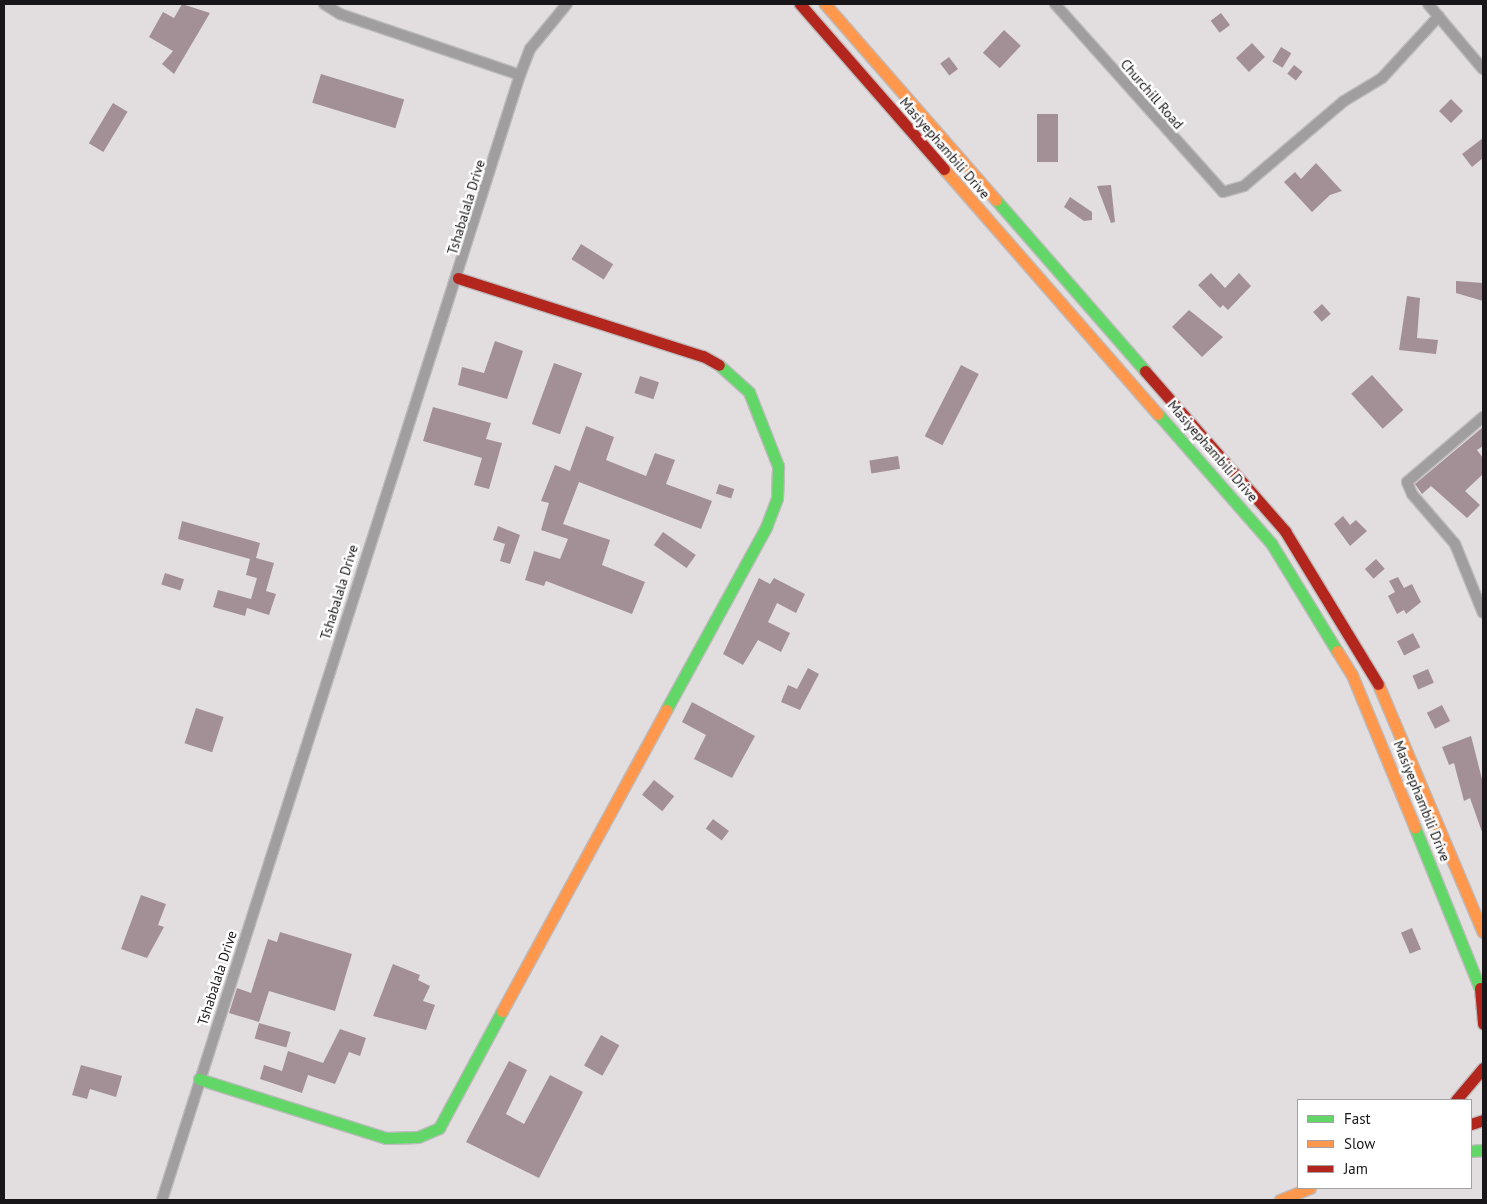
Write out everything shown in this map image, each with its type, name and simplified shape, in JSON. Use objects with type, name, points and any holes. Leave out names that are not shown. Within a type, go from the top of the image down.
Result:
[{"type":"main road","name":"Masiyephambili Drive","points":[[800,4],[1271,543],[1352,675],[1481,992],[1483,1024]]},
{"type":"main road","name":"Masiyephambili Drive","points":[[824,4],[1285,531],[1370,665],[1483,932]]},
{"type":"main road","points":[[199,1079],[386,1138],[418,1137],[439,1128],[757,545],[777,498],[778,466],[749,392],[735,375],[703,356],[458,278]]},
{"type":"main road","points":[[1457,1099],[1483,1068]]},
{"type":"main road","points":[[1280,1200],[1308,1189]]},
{"type":"street","points":[[324,4],[340,14],[520,75]]},
{"type":"street","name":"Tshabalala Drive","points":[[162,1200],[199,1079],[458,278],[520,75],[530,49],[567,4]]},
{"type":"street","name":"Churchill Road","points":[[1055,4],[1209,181],[1222,192],[1234,191],[1344,101],[1382,78],[1439,16]]},
{"type":"street","points":[[1428,4],[1483,69]]},
{"type":"street","points":[[1483,417],[1407,482],[1412,494],[1455,544],[1483,613]]},
{"type":"building","points":[[182,4],[210,13],[174,74],[162,64],[173,51],[149,37],[163,12],[174,18]]},
{"type":"building","points":[[1221,13],[1230,25],[1220,33],[1211,21]]},
{"type":"building","points":[[1004,30],[1021,46],[1000,68],[983,53]]},
{"type":"building","points":[[1252,43],[1265,57],[1249,72],[1236,58]]},
{"type":"building","points":[[1281,47],[1291,53],[1283,68],[1272,62]]},
{"type":"building","points":[[949,57],[958,69],[949,76],[940,64]]},
{"type":"building","points":[[1294,65],[1303,72],[1296,80],[1287,74]]},
{"type":"building","points":[[321,74],[404,99],[395,128],[312,103]]},
{"type":"building","points":[[1451,99],[1463,111],[1451,123],[1439,111]]},
{"type":"building","points":[[113,103],[128,112],[103,152],[89,143]]},
{"type":"building","points":[[1037,114],[1058,114],[1058,162],[1037,162]]},
{"type":"building","points":[[1483,138],[1483,158],[1472,167],[1462,154]]},
{"type":"building","points":[[1316,163],[1342,191],[1330,195],[1312,212],[1284,182],[1295,172],[1301,179]]},
{"type":"building","points":[[1111,185],[1115,222],[1111,223],[1097,186]]},
{"type":"building","points":[[1070,197],[1092,212],[1092,220],[1084,221],[1064,207]]},
{"type":"building","points":[[581,244],[613,264],[604,279],[571,259]]},
{"type":"building","points":[[1211,273],[1225,288],[1239,273],[1251,286],[1228,310],[1223,305],[1220,308],[1198,285]]},
{"type":"building","points":[[1456,281],[1483,283],[1483,301],[1456,293]]},
{"type":"building","points":[[1407,296],[1420,298],[1417,338],[1438,340],[1436,354],[1399,350]]},
{"type":"building","points":[[1322,304],[1331,314],[1322,322],[1313,312]]},
{"type":"building","points":[[1189,310],[1223,337],[1202,357],[1172,327]]},
{"type":"building","points":[[495,341],[523,351],[507,399],[458,385],[462,367],[484,373]]},
{"type":"building","points":[[554,363],[582,373],[560,434],[532,424]]},
{"type":"building","points":[[961,365],[979,374],[943,445],[925,436]]},
{"type":"building","points":[[1372,375],[1403,410],[1383,429],[1351,394]]},
{"type":"building","points":[[640,376],[659,382],[653,399],[634,393]]},
{"type":"building","points":[[433,407],[491,423],[486,439],[502,443],[489,489],[474,485],[482,458],[423,441]]},
{"type":"building","points":[[586,426],[614,437],[606,460],[646,476],[655,453],[675,460],[666,484],[712,501],[701,529],[579,482],[563,524],[610,540],[602,565],[645,582],[632,614],[546,581],[544,586],[525,580],[534,551],[560,559],[568,539],[541,530],[549,503],[541,501],[555,465],[570,471]]},
{"type":"building","points":[[1483,427],[1483,446],[1477,450],[1483,458],[1483,474],[1465,491],[1480,505],[1467,518],[1431,486],[1422,494],[1415,484]]},
{"type":"building","points":[[898,456],[900,469],[871,473],[869,461]]},
{"type":"building","points":[[719,484],[734,489],[731,498],[716,494]]},
{"type":"building","points":[[1343,516],[1350,525],[1356,520],[1367,531],[1350,546],[1334,524]]},
{"type":"building","points":[[182,521],[260,543],[256,558],[274,563],[266,591],[276,594],[269,615],[247,608],[245,616],[213,607],[218,590],[251,599],[257,578],[246,575],[250,559],[178,539]]},
{"type":"building","points":[[498,526],[520,535],[510,564],[500,561],[505,544],[493,540]]},
{"type":"building","points":[[663,532],[696,555],[687,568],[654,545]]},
{"type":"building","points":[[1376,559],[1385,569],[1374,579],[1365,569]]},
{"type":"building","points":[[165,573],[184,579],[180,591],[161,584]]},
{"type":"building","points":[[1398,577],[1404,588],[1412,584],[1421,602],[1406,614],[1404,610],[1397,614],[1388,596],[1395,592],[1389,581]]},
{"type":"building","points":[[759,578],[770,584],[774,578],[805,594],[796,613],[777,603],[768,622],[790,633],[781,652],[758,640],[743,665],[723,654]]},
{"type":"building","points":[[1413,633],[1420,647],[1404,655],[1397,641]]},
{"type":"building","points":[[808,668],[819,674],[800,710],[781,702],[788,685],[797,689]]},
{"type":"building","points":[[1428,669],[1434,683],[1418,689],[1412,676]]},
{"type":"building","points":[[692,702],[755,736],[732,778],[694,759],[706,735],[682,722]]},
{"type":"building","points":[[1442,705],[1450,721],[1435,729],[1427,713]]},
{"type":"building","points":[[196,708],[224,717],[212,752],[185,743]]},
{"type":"building","points":[[1471,736],[1483,783],[1482,832],[1470,798],[1464,801],[1454,763],[1449,765],[1442,747]]},
{"type":"building","points":[[654,780],[674,796],[662,811],[642,795]]},
{"type":"building","points":[[713,819],[729,831],[722,841],[706,829]]},
{"type":"building","points":[[141,895],[166,904],[158,925],[164,927],[147,958],[121,949]]},
{"type":"building","points":[[1412,928],[1421,949],[1410,954],[1401,933]]},
{"type":"building","points":[[280,932],[352,954],[335,1011],[269,991],[259,1022],[229,1013],[237,988],[251,993],[268,939],[277,942]]},
{"type":"building","points":[[393,964],[420,975],[418,980],[430,986],[423,1001],[435,1005],[426,1030],[373,1016]]},
{"type":"building","points":[[259,1023],[291,1032],[286,1047],[255,1038]]},
{"type":"building","points":[[340,1029],[366,1038],[360,1056],[349,1052],[335,1084],[308,1075],[302,1093],[260,1079],[264,1065],[282,1071],[288,1051],[323,1063]]},
{"type":"building","points":[[601,1035],[619,1045],[602,1076],[584,1066]]},
{"type":"building","points":[[509,1061],[527,1070],[506,1114],[524,1124],[550,1075],[583,1092],[539,1178],[466,1142]]},
{"type":"building","points":[[81,1065],[122,1076],[116,1097],[90,1089],[87,1099],[72,1095]]},
{"type":"traffic: fast","points":[[996,200],[1145,371]]},
{"type":"traffic: fast","points":[[666,710],[766,527],[777,498],[778,466],[749,392],[719,365]]},
{"type":"traffic: fast","points":[[1158,414],[1271,543],[1337,651]]},
{"type":"traffic: fast","points":[[1415,828],[1483,996]]},
{"type":"traffic: fast","points":[[199,1079],[386,1138],[418,1137],[439,1128],[502,1011]]},
{"type":"traffic: fast","points":[[1472,1151],[1483,1150]]},
{"type":"traffic: slow","points":[[825,4],[996,200]]},
{"type":"traffic: slow","points":[[944,169],[1158,414]]},
{"type":"traffic: slow","points":[[1337,651],[1352,675],[1415,828]]},
{"type":"traffic: slow","points":[[1378,684],[1483,932]]},
{"type":"traffic: slow","points":[[502,1011],[666,710]]},
{"type":"traffic: slow","points":[[1280,1200],[1308,1189]]},
{"type":"traffic: jam","points":[[800,4],[944,169]]},
{"type":"traffic: jam","points":[[458,278],[703,356],[719,365]]},
{"type":"traffic: jam","points":[[1145,371],[1285,531],[1378,684]]},
{"type":"traffic: jam","points":[[1480,988],[1483,1024]]},
{"type":"traffic: jam","points":[[1457,1099],[1483,1068]]},
{"type":"traffic: jam","points":[[1472,1124],[1483,1120]]}]
